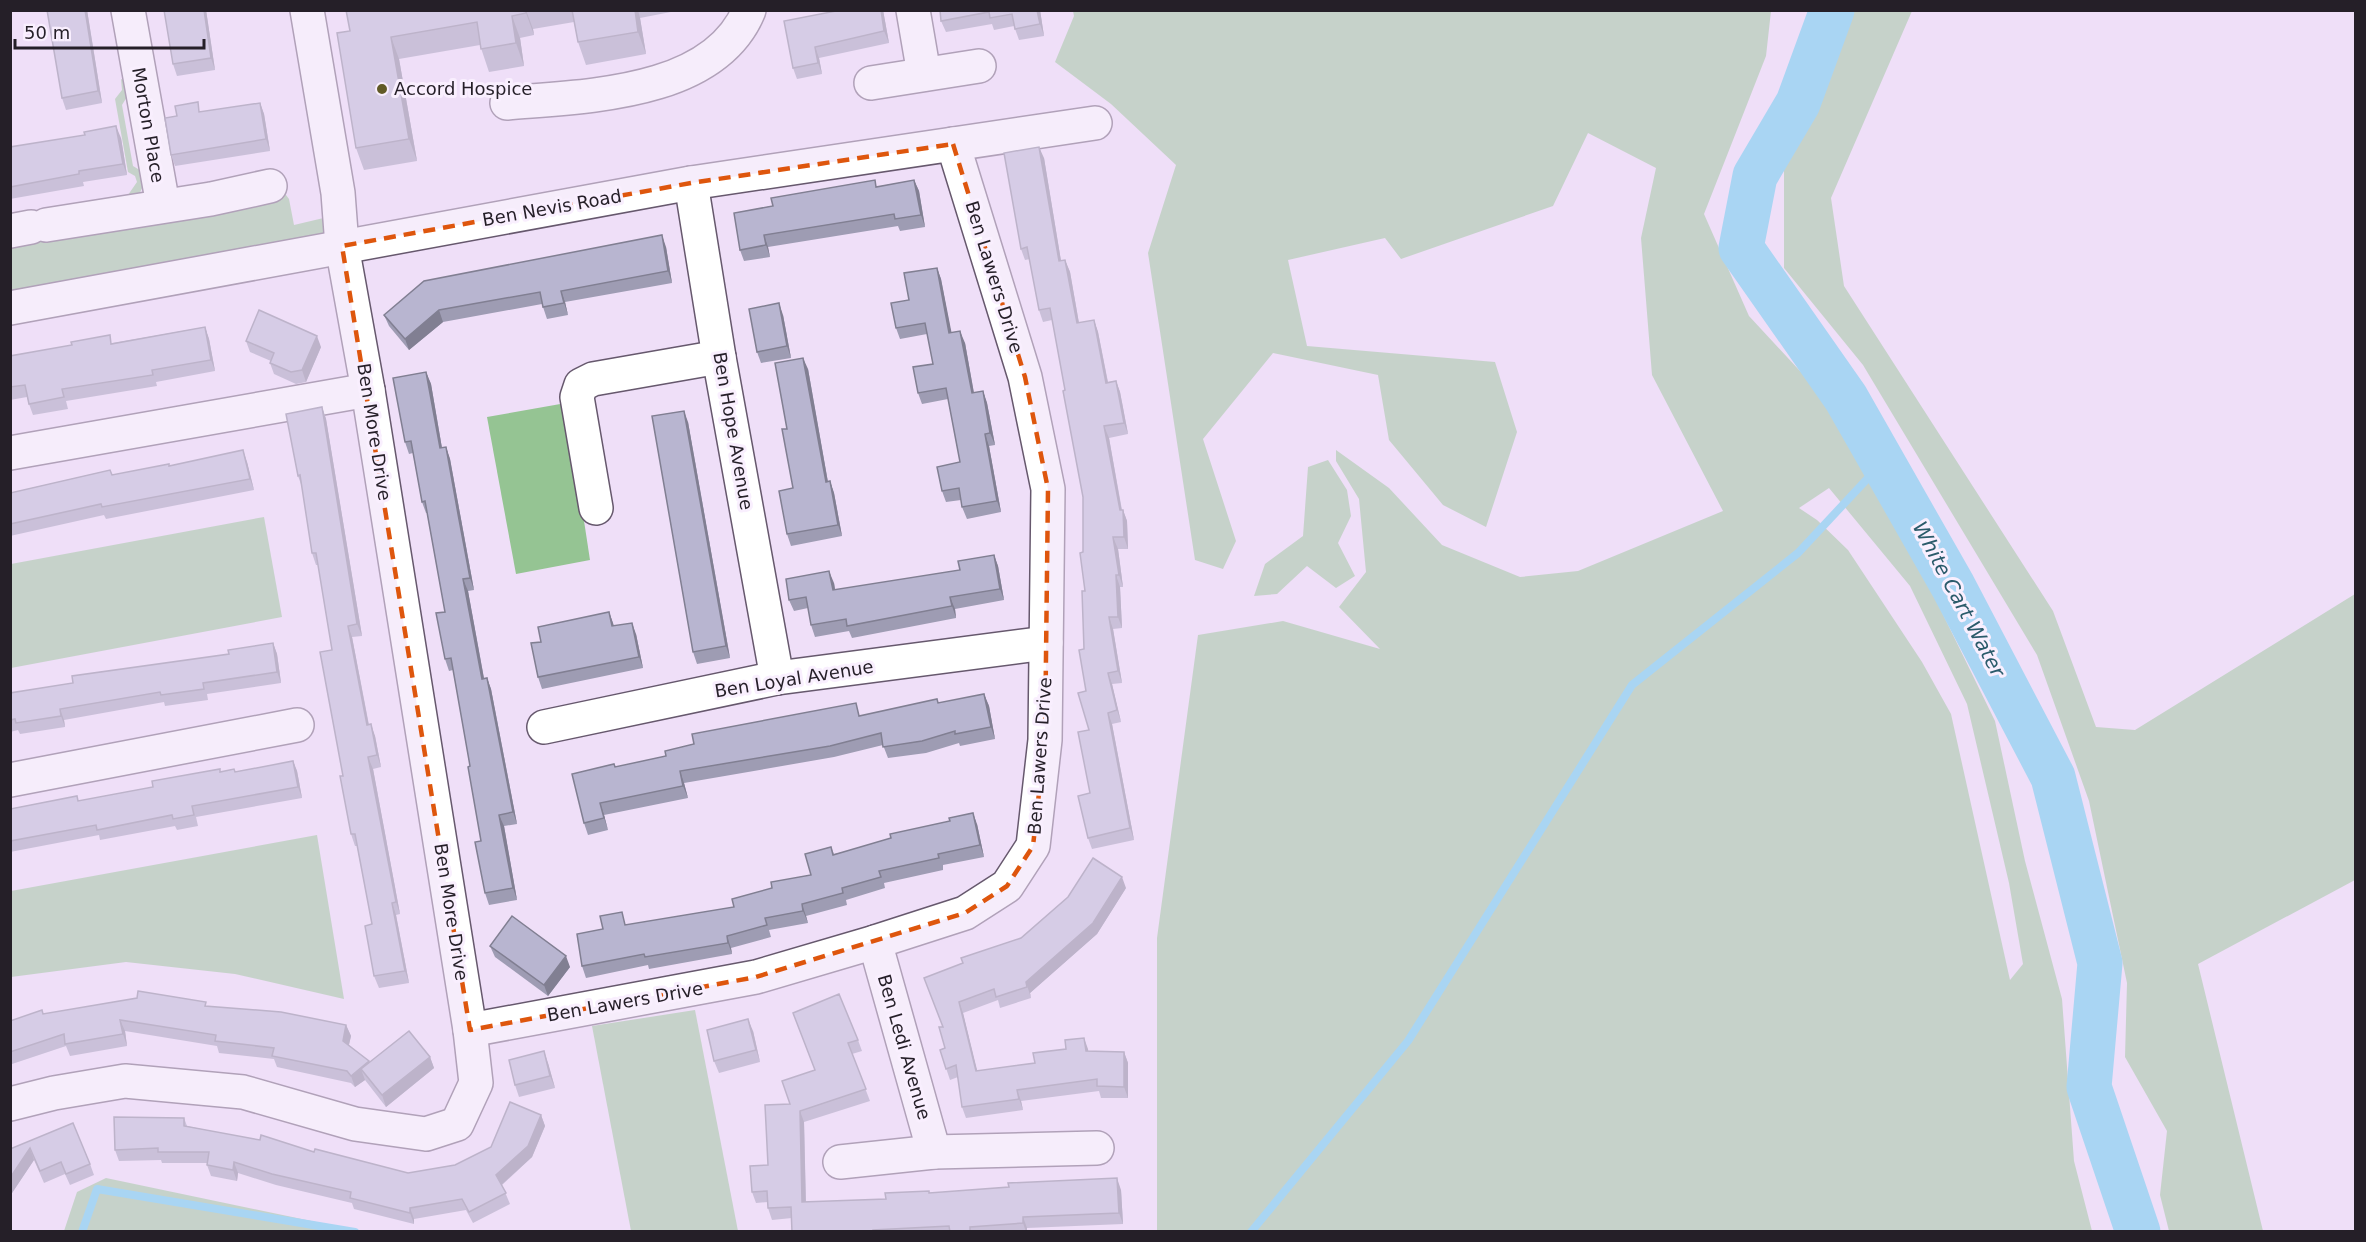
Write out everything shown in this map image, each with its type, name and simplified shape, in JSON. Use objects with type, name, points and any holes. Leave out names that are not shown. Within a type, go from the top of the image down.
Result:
[{"type":"street","name":"Morton Place","points":[[128,10],[163,205]]},
{"type":"street","name":"Ben More Drive","points":[[10,1104],[54,1093],[125,1082],[243,1092],[355,1124],[426,1134],[457,1124],[476,1083],[470,1030],[368,390],[342,246],[338,193],[307,10]]},
{"type":"street","points":[[507,103],[578,96],[642,86],[684,73],[727,46],[743,26],[749,10]]},
{"type":"street","points":[[913,10],[924,74]]},
{"type":"street","points":[[871,83],[979,66]]},
{"type":"street","name":"Ben Nevis Road","points":[[10,308],[691,183],[1095,123]]},
{"type":"street","name":"Ben Lawers Drive","points":[[470,1030],[756,977],[965,913],[1007,886],[1033,846],[1045,740],[1048,489],[1025,377],[953,144]]},
{"type":"street","name":"Ben Hope Avenue","points":[[691,183],[719,357],[777,678]]},
{"type":"street","name":"Morton Place","points":[[29,228],[211,199],[270,186]]},
{"type":"street","points":[[596,508],[577,398],[581,385],[593,379],[719,357]]},
{"type":"street","points":[[10,453],[368,390]]},
{"type":"street","name":"Ben Loyal Avenue","points":[[544,728],[777,678],[1046,643]]},
{"type":"street","points":[[10,780],[297,725]]},
{"type":"street","name":"Ben Ledi Avenue","points":[[875,942],[934,1152]]},
{"type":"street","points":[[840,1162],[934,1152],[1097,1148]]},
{"type":"highlighted area","points":[[953,144],[1025,377],[1048,489],[1045,740],[1033,846],[1007,886],[965,913],[756,977],[470,1030],[342,246],[691,183]]},
{"type":"green space","points":[[1073,11],[1771,11],[1766,56],[1704,214],[1749,316],[1836,410],[1912,551],[1995,721],[2025,861],[2062,999],[2074,1161],[2092,1231],[1157,1231],[1157,938],[1198,635],[1283,621],[1380,649],[1339,607],[1366,572],[1359,499],[1336,461],[1336,450],[1389,488],[1442,545],[1520,577],[1578,571],[1723,511],[1652,375],[1641,238],[1656,168],[1588,133],[1553,206],[1401,259],[1385,238],[1288,260],[1307,346],[1495,362],[1517,432],[1486,527],[1443,505],[1389,440],[1378,375],[1273,353],[1203,439],[1236,541],[1223,569],[1195,560],[1148,253],[1176,165],[1111,104],[1055,62],[1074,16]],"holes":[[[1829,488],[1910,586],[1967,704],[2009,883],[2023,964],[2010,980],[1951,714],[1922,662],[1848,550],[1817,520],[1799,508]]]},
{"type":"green space","points":[[1852,11],[1912,11],[1831,198],[1844,286],[2053,611],[2096,727],[2135,730],[2355,594],[2355,880],[2198,964],[2263,1231],[2169,1231],[2160,1195],[2167,1131],[2125,1057],[2127,983],[2089,801],[2037,655],[1863,365],[1784,268],[1784,167]]},
{"type":"green space","points":[[121,79],[128,82],[130,92],[122,105],[133,166],[143,172],[144,184],[137,199],[122,203],[116,197],[128,195],[137,182],[135,176],[128,172],[115,99],[122,90]]},
{"type":"green space","points":[[283,191],[289,199],[294,225],[332,216],[332,233],[11,298],[11,239]]},
{"type":"green space","points":[[566,403],[590,560],[516,574],[487,417]]},
{"type":"green space","points":[[1328,460],[1347,490],[1351,516],[1338,543],[1355,576],[1336,588],[1307,566],[1277,594],[1254,596],[1265,564],[1303,536],[1308,467]]},
{"type":"green space","points":[[264,517],[282,617],[11,668],[11,564]]},
{"type":"green space","points":[[317,835],[344,999],[235,974],[126,962],[11,977],[11,891]]},
{"type":"green space","points":[[695,1010],[738,1231],[631,1231],[592,1026]]},
{"type":"green space","points":[[106,1178],[359,1231],[64,1231],[77,1192]]},
{"type":"building","points":[[47,10],[85,10],[98,91],[62,98]]},
{"type":"building","points":[[164,10],[204,10],[211,58],[173,64]]},
{"type":"building","points":[[346,10],[526,10],[526,13],[512,16],[516,43],[481,49],[477,22],[391,37],[409,139],[356,148],[337,33],[350,31]]},
{"type":"building","points":[[572,10],[635,10],[638,32],[578,42]]},
{"type":"building","points":[[841,10],[881,10],[884,31],[815,47],[818,63],[793,68],[784,21]]},
{"type":"building","points":[[940,10],[1037,10],[1040,24],[1015,29],[1012,14],[990,18],[989,12],[941,21]]},
{"type":"building","points":[[198,102],[199,112],[260,103],[266,139],[171,155],[165,118],[177,116],[175,106]]},
{"type":"building","points":[[116,126],[123,164],[79,171],[79,174],[10,187],[10,147],[85,135],[84,132]]},
{"type":"building","points":[[1039,147],[1059,261],[1065,260],[1077,323],[1094,320],[1106,383],[1116,381],[1124,423],[1104,426],[1120,510],[1123,510],[1124,537],[1113,537],[1119,575],[1116,575],[1118,617],[1109,617],[1118,671],[1108,673],[1117,710],[1108,713],[1130,828],[1088,838],[1078,796],[1090,793],[1078,732],[1089,730],[1078,693],[1086,691],[1079,650],[1084,649],[1082,591],[1085,591],[1080,553],[1083,552],[1083,497],[1050,308],[1039,310],[1027,247],[1021,249],[1004,153]]},
{"type":"building","points":[[875,180],[876,187],[914,180],[921,215],[895,219],[894,214],[764,235],[766,245],[740,250],[734,213],[773,206],[771,198]]},
{"type":"building","points":[[662,235],[668,271],[561,291],[564,303],[543,307],[540,292],[439,310],[405,339],[384,315],[424,281]]},
{"type":"building","points":[[937,268],[949,333],[960,331],[972,393],[983,391],[990,433],[985,434],[997,501],[962,507],[959,488],[942,491],[937,467],[960,462],[946,388],[918,393],[913,367],[933,364],[925,323],[896,328],[891,303],[909,300],[904,273]]},
{"type":"building","points":[[779,303],[787,346],[757,352],[749,309]]},
{"type":"building","points":[[259,310],[317,336],[302,370],[291,372],[270,363],[274,353],[246,341]]},
{"type":"building","points":[[205,327],[211,360],[152,370],[153,375],[62,389],[64,397],[29,404],[25,385],[10,387],[10,356],[72,345],[71,342],[110,335],[111,344]]},
{"type":"building","points":[[803,358],[826,482],[830,481],[838,525],[787,534],[779,491],[793,488],[782,429],[787,429],[775,363]]},
{"type":"building","points":[[426,372],[440,448],[446,447],[470,578],[463,579],[482,679],[487,678],[513,812],[499,815],[513,888],[485,893],[475,842],[481,841],[468,767],[470,766],[451,658],[445,659],[436,613],[445,612],[425,501],[422,502],[411,441],[405,442],[393,378]]},
{"type":"building","points":[[322,407],[357,624],[348,626],[367,725],[371,724],[377,755],[368,757],[396,902],[392,903],[405,971],[374,976],[365,926],[372,924],[355,834],[351,834],[340,776],[343,776],[320,652],[332,650],[316,553],[312,553],[300,475],[298,476],[286,414]]},
{"type":"building","points":[[684,411],[726,646],[693,652],[652,416]]},
{"type":"building","points":[[243,450],[250,479],[102,507],[101,504],[10,524],[10,493],[110,470],[112,475],[169,464],[169,466]]},
{"type":"building","points":[[994,555],[1000,589],[950,597],[952,606],[847,626],[846,619],[811,625],[806,597],[789,600],[786,579],[829,571],[833,590],[960,570],[958,561]]},
{"type":"building","points":[[609,612],[612,626],[632,623],[639,657],[538,677],[531,643],[541,642],[538,627]]},
{"type":"building","points":[[273,643],[277,672],[203,683],[204,689],[161,695],[160,692],[60,709],[61,716],[16,723],[15,719],[10,720],[10,693],[73,683],[72,676],[229,654],[228,650]]},
{"type":"building","points":[[984,694],[991,727],[955,734],[955,731],[922,741],[883,747],[881,733],[830,746],[680,771],[683,786],[600,803],[604,818],[584,823],[572,774],[614,764],[615,767],[666,756],[665,751],[694,744],[692,734],[856,703],[859,716],[937,699],[938,703]]},
{"type":"building","points":[[293,761],[298,787],[192,806],[194,815],[173,819],[172,815],[97,830],[96,825],[10,841],[10,809],[77,796],[78,801],[153,787],[152,781],[220,769],[220,772],[234,769],[235,772]]},
{"type":"building","points":[[973,813],[980,845],[938,854],[939,858],[879,871],[881,877],[842,888],[843,893],[802,904],[803,911],[765,918],[767,925],[727,936],[728,943],[645,957],[644,954],[582,966],[577,934],[603,929],[600,916],[622,912],[625,925],[734,907],[732,899],[772,888],[771,882],[811,875],[805,854],[831,847],[833,855],[891,838],[890,834],[950,821],[949,818]]},
{"type":"building","points":[[1093,858],[1122,877],[1093,923],[1026,982],[1027,987],[996,997],[994,989],[959,1002],[976,1071],[1035,1063],[1033,1053],[1066,1049],[1065,1040],[1084,1038],[1086,1051],[1124,1052],[1124,1087],[1097,1086],[1097,1079],[1017,1090],[1019,1099],[962,1107],[956,1065],[946,1069],[940,1050],[945,1048],[939,1027],[943,1027],[924,978],[963,963],[961,958],[1021,938],[1068,897]]},
{"type":"building","points":[[512,916],[566,956],[544,985],[490,946]]},
{"type":"building","points":[[138,991],[206,1002],[205,1006],[281,1012],[346,1025],[343,1041],[369,1061],[351,1076],[347,1071],[272,1056],[274,1048],[215,1041],[216,1035],[120,1020],[123,1034],[65,1044],[64,1034],[10,1052],[10,1021],[42,1010],[43,1014],[137,998]]},
{"type":"building","points":[[839,994],[858,1040],[848,1043],[866,1089],[800,1111],[802,1202],[886,1199],[885,1193],[929,1191],[929,1193],[1009,1187],[1008,1183],[1117,1178],[1119,1213],[1023,1217],[1023,1223],[970,1227],[970,1232],[950,1232],[949,1226],[873,1230],[873,1232],[792,1232],[791,1207],[768,1208],[767,1191],[752,1192],[750,1166],[768,1165],[765,1105],[790,1104],[782,1081],[815,1070],[793,1013]]},
{"type":"building","points":[[748,1019],[756,1050],[714,1061],[707,1030]]},
{"type":"building","points":[[409,1031],[430,1057],[382,1095],[361,1069]]},
{"type":"building","points":[[544,1051],[550,1076],[515,1085],[509,1060]]},
{"type":"building","points":[[510,1102],[541,1115],[528,1146],[496,1175],[506,1193],[469,1212],[462,1199],[410,1208],[410,1213],[350,1198],[351,1192],[272,1174],[234,1162],[233,1170],[207,1165],[209,1152],[158,1152],[158,1148],[115,1150],[114,1117],[184,1118],[184,1126],[260,1140],[261,1135],[314,1152],[315,1149],[408,1173],[455,1165],[491,1147]]},
{"type":"building","points":[[73,1123],[90,1164],[66,1174],[61,1162],[40,1171],[30,1148],[10,1178],[10,1149]]},
{"type":"waterway","name":"White Cart Water","points":[[1832,10],[1798,103],[1755,176],[1741,248],[1846,398],[1953,586],[2053,777],[2100,963],[2089,1087],[2138,1232]]},
{"type":"waterway","points":[[1251,1232],[1408,1041],[1632,685],[1798,553],[1882,463]]},
{"type":"waterway","points":[[82,1232],[97,1189],[355,1232]]},
{"type":"place","name":"Accord Hospice","points":[[382,89]]}]
